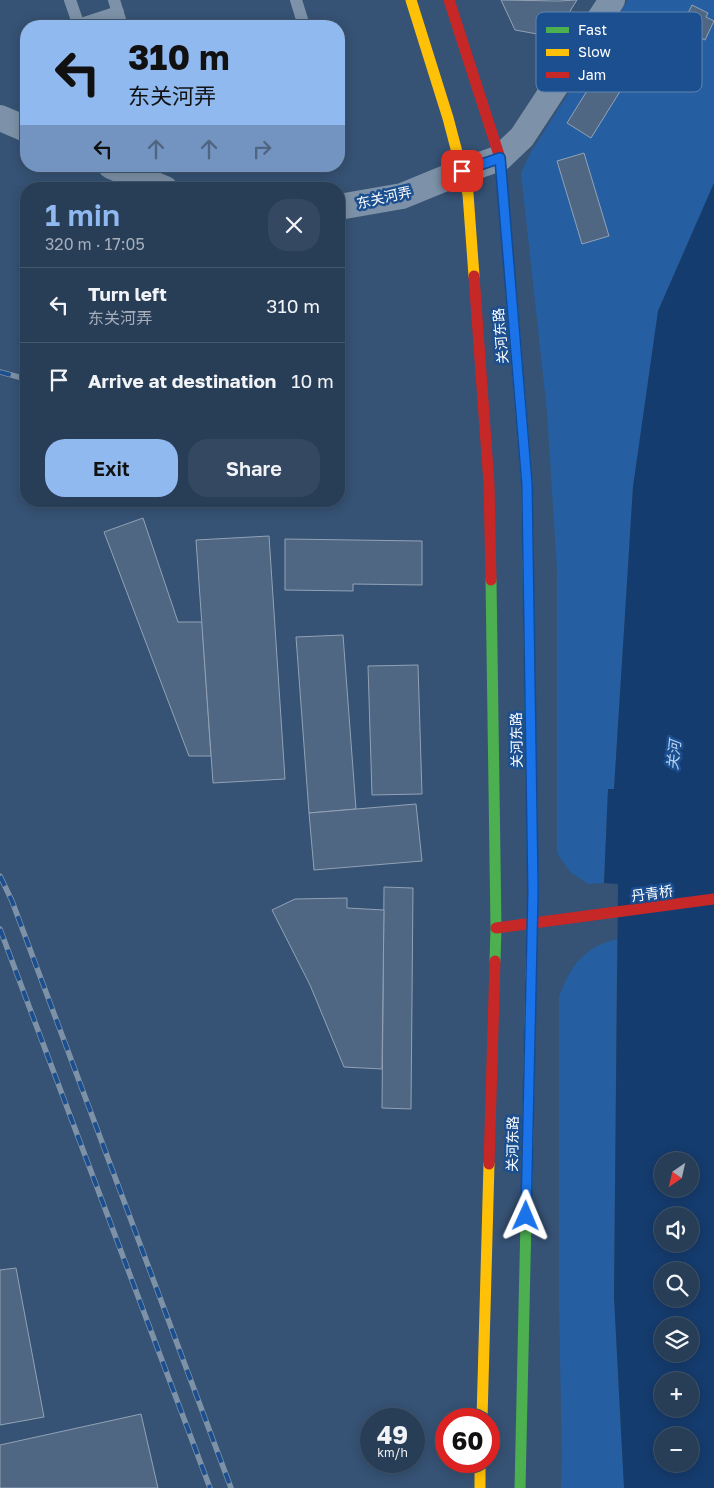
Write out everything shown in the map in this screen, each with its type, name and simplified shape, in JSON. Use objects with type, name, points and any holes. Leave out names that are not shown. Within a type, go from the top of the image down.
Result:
[{"type":"main road","name":"关河东路","points":[[411,0],[448,118],[468,194],[489,484],[501,910],[496,928],[482,1408]]},
{"type":"main road","name":"关河东路","points":[[449,0],[500,158],[527,484],[532,924],[520,1488]]},
{"type":"main road","name":"丹青桥","points":[[496,928],[714,899]]},
{"type":"main road","points":[[480,1473],[480,1488]]},
{"type":"street","name":"东关河弄","points":[[604,12],[612,0]]},
{"type":"street","name":"东关河弄","points":[[345,206],[402,196],[462,171],[500,158],[522,137],[552,92]]},
{"type":"street","points":[[0,118],[20,126]]},
{"type":"street","points":[[129,172],[150,182]]},
{"type":"lane","points":[[70,0],[76,20]]},
{"type":"lane","points":[[296,0],[302,20]]},
{"type":"lane","points":[[89,20],[116,6],[120,20]]},
{"type":"shaded area","points":[[628,0],[714,0],[714,183],[658,311],[633,487],[614,789],[608,789],[604,883],[588,884],[570,872],[557,853],[557,569],[547,412],[521,173],[531,152],[569,92],[702,92],[702,12],[620,12]]},
{"type":"shaded area","points":[[617,939],[614,1297],[624,1488],[561,1488],[559,997],[568,976],[580,959],[596,947]]},
{"type":"water","name":"关河","points":[[714,183],[714,1488],[624,1488],[614,1297],[618,884],[604,883],[608,789],[614,789],[633,487],[658,311]]},
{"type":"building","points":[[501,0],[577,0],[570,12],[536,12],[536,34],[515,30]]},
{"type":"building","points":[[692,5],[708,13],[706,17],[714,21],[705,40],[702,38],[702,12],[689,12]]},
{"type":"building","points":[[586,92],[620,92],[591,138],[567,123]]},
{"type":"building","points":[[584,153],[609,236],[582,244],[557,161]]},
{"type":"building","points":[[143,518],[178,622],[202,622],[211,756],[189,756],[104,532]]},
{"type":"building","points":[[269,536],[285,779],[213,783],[196,540]]},
{"type":"building","points":[[285,539],[422,541],[422,585],[353,584],[353,591],[285,590]]},
{"type":"building","points":[[343,635],[356,809],[309,813],[296,637]]},
{"type":"building","points":[[418,665],[422,794],[372,795],[368,666]]},
{"type":"building","points":[[416,804],[422,861],[314,870],[309,813]]},
{"type":"building","points":[[384,887],[413,888],[411,1109],[382,1108]]},
{"type":"building","points":[[347,898],[347,908],[384,910],[382,1069],[344,1067],[310,985],[272,910],[295,899]]},
{"type":"building","points":[[16,1268],[44,1417],[0,1425],[0,1270]]},
{"type":"building","points":[[141,1414],[158,1488],[0,1488],[0,1445]]},
{"type":"railway","points":[[0,372],[20,377]]},
{"type":"railway","points":[[0,876],[12,901],[231,1488]]},
{"type":"railway","points":[[0,929],[210,1488]]},
{"type":"traffic: fast","points":[[528,567],[533,892],[531,972]]},
{"type":"traffic: fast","points":[[491,580],[495,961]]},
{"type":"traffic: fast","points":[[520,1488],[527,1175]]},
{"type":"traffic: slow","points":[[411,0],[448,118],[468,194],[474,276]]},
{"type":"traffic: slow","points":[[511,291],[527,484],[528,567]]},
{"type":"traffic: slow","points":[[527,1175],[531,972]]},
{"type":"traffic: slow","points":[[482,1408],[489,1164]]},
{"type":"traffic: slow","points":[[480,1473],[480,1488]]},
{"type":"traffic: jam","points":[[449,0],[500,158],[511,291]]},
{"type":"traffic: jam","points":[[474,276],[489,484],[491,580]]},
{"type":"traffic: jam","points":[[496,928],[714,899]]},
{"type":"traffic: jam","points":[[489,1164],[495,961]]},
{"type":"route","points":[[462,171],[500,158],[527,484],[533,892],[526,1216]]}]
